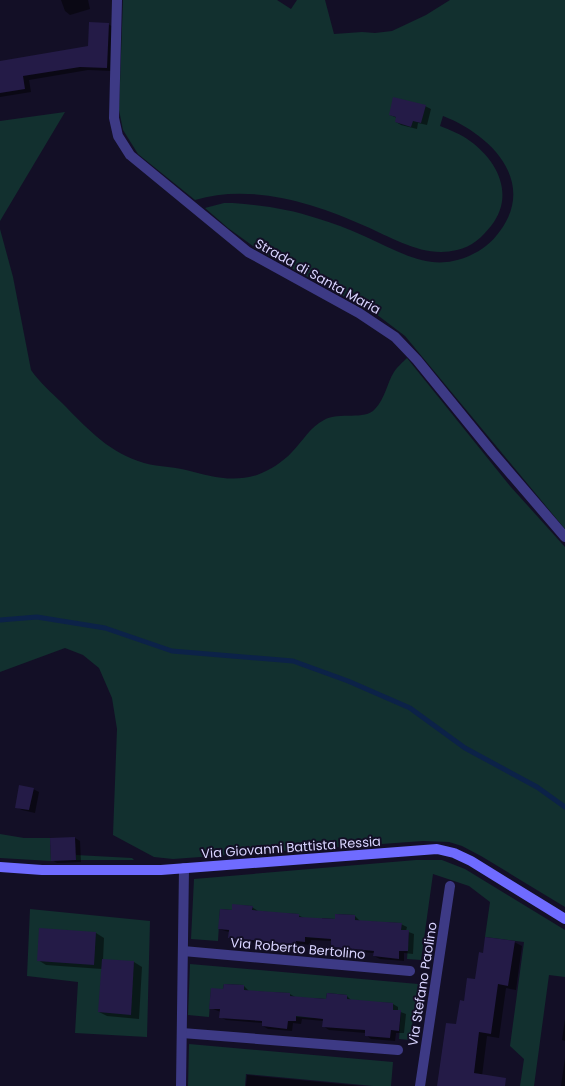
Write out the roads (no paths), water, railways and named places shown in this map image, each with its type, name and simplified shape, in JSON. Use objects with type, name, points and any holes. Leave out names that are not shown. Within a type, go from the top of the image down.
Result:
[{"type":"street","name":"Strada di Santa Maria","points":[[117,0],[114,118],[118,136],[130,155],[248,252],[272,267],[359,313],[395,337],[417,360],[492,452],[565,537]]},
{"type":"street","name":"Via Giovanni Battista Ressia","points":[[0,867],[42,870],[184,868],[437,849],[471,861],[565,920]]},
{"type":"street","points":[[181,1086],[184,868]]},
{"type":"street","name":"Via Stefano Paolino","points":[[420,1086],[450,886]]},
{"type":"street","name":"Via Roberto Bertolino","points":[[183,951],[410,971]]},
{"type":"street","points":[[182,1033],[398,1050]]},
{"type":"waterway","points":[[0,620],[37,617],[105,628],[172,651],[293,661],[348,681],[410,708],[465,748],[537,787],[565,807]]}]
